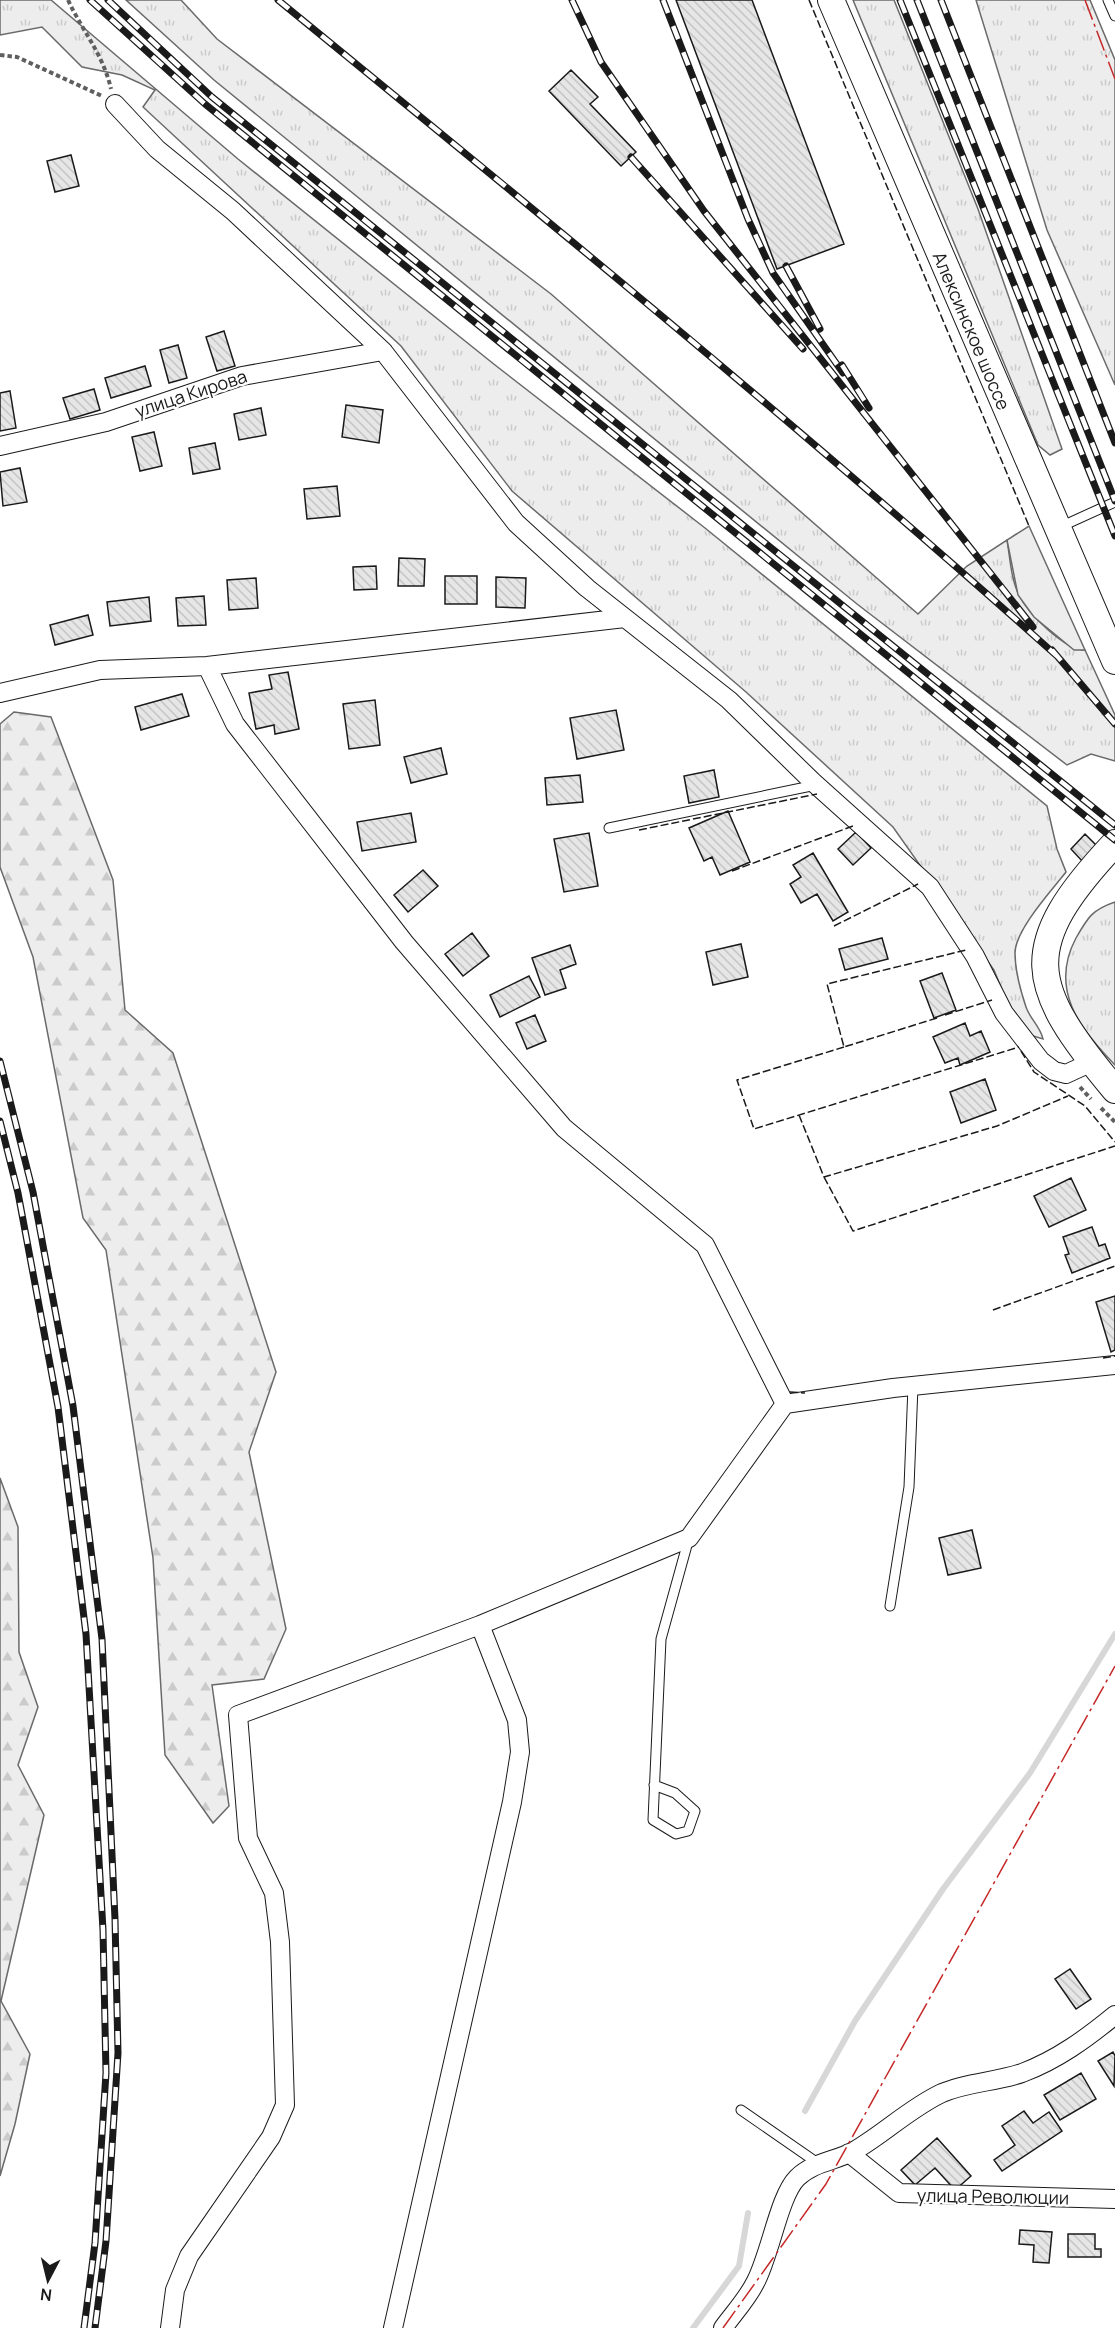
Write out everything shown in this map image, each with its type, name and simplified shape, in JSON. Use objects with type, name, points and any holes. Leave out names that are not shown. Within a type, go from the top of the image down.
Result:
[{"type":"main road","name":"Алексинское шоссе","points":[[831,0],[1115,661]]},
{"type":"main road","points":[[1115,843],[1087,873],[1064,905],[1049,937],[1045,961],[1049,990],[1058,1013],[1092,1062],[1115,1090]]},
{"type":"street","points":[[115,104],[157,149],[233,211],[383,351],[516,523],[587,588],[729,700],[816,785],[930,887],[963,935],[1004,1013],[1041,1061],[1054,1071],[1066,1074],[1092,1062]]},
{"type":"street","name":"улица Кирова","points":[[0,446],[106,422],[242,376],[383,351]]},
{"type":"street","points":[[0,693],[100,670],[207,666],[625,618]]},
{"type":"street","points":[[207,666],[235,724],[404,942],[564,1128],[705,1245],[785,1404]]},
{"type":"street","points":[[170,2328],[175,2290],[189,2256],[271,2137],[285,2105],[277,1913],[274,1893],[248,1838],[238,1715],[480,1625],[689,1538],[785,1404],[913,1386],[1115,1365]]},
{"type":"street","points":[[393,2328],[510,1813],[520,1752],[517,1720],[480,1625]]},
{"type":"street","points":[[723,2328],[755,2284],[789,2188],[798,2176],[819,2164],[849,2153],[939,2095],[1020,2073],[1044,2064],[1065,2052],[1115,2015]]},
{"type":"street","name":"улица Революции","points":[[849,2153],[890,2188],[906,2194],[1115,2199]]},
{"type":"lane","points":[[1108,0],[1115,16]]},
{"type":"lane","points":[[1057,529],[1102,506],[1115,502]]},
{"type":"lane","points":[[609,828],[816,785]]},
{"type":"lane","points":[[890,1606],[909,1487],[913,1386]]},
{"type":"lane","points":[[654,1785],[675,1792],[695,1811],[688,1831],[675,1834],[653,1820],[654,1785],[661,1639],[689,1538]]},
{"type":"lane","points":[[741,2110],[819,2164]]},
{"type":"path","points":[[68,0],[78,22],[105,64],[115,104]]},
{"type":"path","points":[[0,55],[27,62],[90,88],[115,104]]},
{"type":"green space","points":[[0,0],[51,0],[238,159],[495,365],[705,528],[1047,806],[1057,849],[1066,872],[1027,922],[1015,953],[1017,974],[1024,1000],[1043,1039],[1030,1035],[1012,1014],[994,970],[893,827],[746,692],[512,491],[401,346],[143,107],[155,90],[122,75],[82,67],[42,27],[0,35]]},
{"type":"green space","points":[[126,0],[181,0],[217,39],[551,294],[918,614],[967,566],[1007,540],[1014,582],[1030,612],[1058,638],[1085,650],[1115,715],[1115,761],[1091,754],[1067,765],[857,604],[214,80]]},
{"type":"green space","points":[[853,0],[894,0],[978,209],[1062,449],[1050,455],[1038,445]]},
{"type":"green space","points":[[976,0],[1090,0],[1115,60],[1115,385],[1047,230]]},
{"type":"green space","points":[[14,712],[51,717],[113,880],[125,1010],[173,1053],[276,1372],[249,1452],[286,1629],[264,1679],[212,1685],[229,1806],[213,1823],[165,1755],[153,1558],[106,1250],[83,1218],[33,957],[0,867],[0,724]]},
{"type":"green space","points":[[1115,902],[1115,1065],[1080,1022],[1067,991],[1066,974],[1068,957],[1084,925],[1096,911]]},
{"type":"green space","points":[[0,1478],[18,1527],[19,1652],[38,1707],[18,1765],[44,1815],[1,2001],[30,2054],[15,2124],[0,2176]]},
{"type":"shaded area","points":[[1029,526],[1085,650],[1074,650],[1034,617],[1018,595],[1007,540]]},
{"type":"building","points":[[676,0],[752,0],[844,244],[777,269]]},
{"type":"building","points":[[571,70],[598,97],[590,104],[636,152],[621,166],[549,91]]},
{"type":"building","points":[[71,155],[79,186],[55,192],[47,161]]},
{"type":"building","points":[[224,331],[235,366],[217,371],[206,337]]},
{"type":"building","points":[[178,345],[187,378],[169,383],[160,350]]},
{"type":"building","points":[[145,366],[151,386],[111,398],[105,378]]},
{"type":"building","points":[[94,389],[100,410],[70,419],[63,398]]},
{"type":"building","points":[[10,391],[16,428],[0,431],[0,393]]},
{"type":"building","points":[[346,405],[383,410],[379,443],[342,437]]},
{"type":"building","points":[[261,408],[266,435],[239,440],[234,414]]},
{"type":"building","points":[[154,432],[162,466],[140,471],[132,437]]},
{"type":"building","points":[[215,443],[220,469],[193,474],[189,448]]},
{"type":"building","points":[[20,468],[27,502],[3,506],[0,472]]},
{"type":"building","points":[[337,486],[340,516],[307,519],[304,489]]},
{"type":"building","points":[[399,558],[425,559],[424,586],[398,586]]},
{"type":"building","points":[[376,566],[377,589],[354,590],[353,567]]},
{"type":"building","points":[[445,576],[477,576],[477,604],[445,604]]},
{"type":"building","points":[[496,577],[526,578],[525,608],[496,607]]},
{"type":"building","points":[[256,578],[258,608],[229,610],[227,580]]},
{"type":"building","points":[[204,596],[206,625],[178,626],[176,598]]},
{"type":"building","points":[[149,597],[151,621],[110,626],[107,602]]},
{"type":"building","points":[[88,615],[93,635],[55,645],[50,625]]},
{"type":"building","points":[[288,672],[299,729],[275,734],[274,725],[256,729],[249,693],[272,689],[269,675]]},
{"type":"building","points":[[182,694],[189,716],[141,730],[135,707]]},
{"type":"building","points":[[375,700],[380,745],[349,749],[343,704]]},
{"type":"building","points":[[616,710],[624,750],[577,759],[570,718]]},
{"type":"building","points":[[441,748],[447,774],[411,783],[404,757]]},
{"type":"building","points":[[714,770],[719,797],[689,803],[684,776]]},
{"type":"building","points":[[580,775],[583,802],[547,805],[545,778]]},
{"type":"building","points":[[728,811],[750,862],[720,875],[712,857],[704,861],[689,828]]},
{"type":"building","points":[[411,813],[416,842],[362,851],[357,822]]},
{"type":"building","points":[[856,832],[871,848],[853,865],[838,849]]},
{"type":"building","points":[[589,833],[598,886],[564,892],[554,839]]},
{"type":"building","points":[[1085,834],[1098,847],[1083,862],[1071,849]]},
{"type":"building","points":[[813,853],[848,912],[833,921],[817,894],[801,903],[790,884],[801,877],[793,865]]},
{"type":"building","points":[[423,870],[438,886],[408,912],[394,895]]},
{"type":"building","points":[[472,933],[489,956],[463,976],[445,954]]},
{"type":"building","points":[[882,938],[888,959],[845,970],[839,949]]},
{"type":"building","points":[[741,944],[748,977],[713,985],[706,952]]},
{"type":"building","points":[[570,945],[576,964],[560,970],[566,988],[545,995],[532,958]]},
{"type":"building","points":[[942,973],[956,1010],[934,1018],[920,981]]},
{"type":"building","points":[[529,976],[540,997],[500,1017],[490,995]]},
{"type":"building","points":[[535,1015],[546,1041],[527,1049],[516,1023]]},
{"type":"building","points":[[965,1023],[970,1036],[981,1031],[990,1052],[960,1065],[958,1058],[945,1063],[933,1037]]},
{"type":"building","points":[[985,1079],[996,1110],[961,1123],[950,1092]]},
{"type":"building","points":[[1071,1178],[1086,1210],[1049,1227],[1034,1196]]},
{"type":"building","points":[[1092,1227],[1099,1246],[1105,1244],[1110,1258],[1072,1273],[1065,1255],[1069,1254],[1063,1237]]},
{"type":"building","points":[[1115,1296],[1115,1350],[1111,1352],[1096,1302]]},
{"type":"building","points":[[972,1530],[981,1568],[948,1575],[939,1538]]},
{"type":"building","points":[[1070,1969],[1091,1999],[1076,2009],[1055,1979]]},
{"type":"building","points":[[1113,2052],[1115,2056],[1114,2086],[1098,2061]]},
{"type":"building","points":[[1081,2073],[1096,2099],[1060,2120],[1044,2095]]},
{"type":"building","points":[[1024,2111],[1033,2123],[1049,2112],[1062,2131],[1002,2171],[994,2160],[1015,2145],[1002,2126]]},
{"type":"building","points":[[937,2138],[971,2176],[955,2190],[935,2168],[915,2185],[901,2170]]},
{"type":"building","points":[[1020,2230],[1052,2232],[1049,2263],[1033,2262],[1034,2245],[1019,2244]]},
{"type":"building","points":[[1068,2234],[1095,2234],[1095,2249],[1101,2249],[1101,2257],[1068,2257]]},
{"type":"waterway","points":[[805,2111],[855,2021],[943,1889],[1030,1773],[1115,1634]]},
{"type":"waterway","points":[[693,2328],[739,2266],[748,2213]]},
{"type":"railway","points":[[90,0],[205,104],[1115,840]]},
{"type":"railway","points":[[108,0],[212,97],[1115,825]]},
{"type":"railway","points":[[278,0],[769,406],[1057,656]]},
{"type":"railway","points":[[572,0],[601,62],[704,211],[1033,627]]},
{"type":"railway","points":[[663,0],[748,219],[773,273],[843,373]]},
{"type":"railway","points":[[900,0],[1115,536]]},
{"type":"railway","points":[[917,0],[1115,501]]},
{"type":"railway","points":[[941,0],[1115,443]]},
{"type":"railway","points":[[631,157],[803,349]]},
{"type":"railway","points":[[786,266],[820,329]]},
{"type":"railway","points":[[842,365],[869,408]]},
{"type":"railway","points":[[1052,650],[1115,724]]},
{"type":"railway","points":[[0,1061],[33,1192],[73,1406],[102,1639],[115,1919],[118,2053],[106,2241],[95,2328]]},
{"type":"railway","points":[[0,1121],[18,1193],[58,1407],[86,1634],[103,1930],[106,2073],[95,2243],[84,2328]]},
{"type":"fence","points":[[809,0],[1029,526]]},
{"type":"fence","points":[[639,830],[817,794]]},
{"type":"fence","points":[[732,871],[853,826]]},
{"type":"fence","points":[[834,926],[918,884]]},
{"type":"fence","points":[[937,1018],[844,1047],[827,984],[966,950]]},
{"type":"fence","points":[[945,1015],[992,1000]]},
{"type":"fence","points":[[844,1047],[737,1080],[754,1129],[1019,1047]]},
{"type":"fence","points":[[1021,1051],[1034,1072],[1085,1106],[1115,1142]]},
{"type":"fence","points":[[799,1115],[824,1177],[997,1126],[1068,1096]]},
{"type":"fence","points":[[824,1177],[853,1231],[1115,1146]]},
{"type":"fence","points":[[993,1310],[1115,1266]]},
{"type":"fence","points":[[1103,1358],[1115,1356]]},
{"type":"fence","points":[[790,1392],[805,1393]]},
{"type":"power","points":[[1085,0],[1115,79]]},
{"type":"power","points":[[723,2328],[826,2184],[1115,1666]]}]
